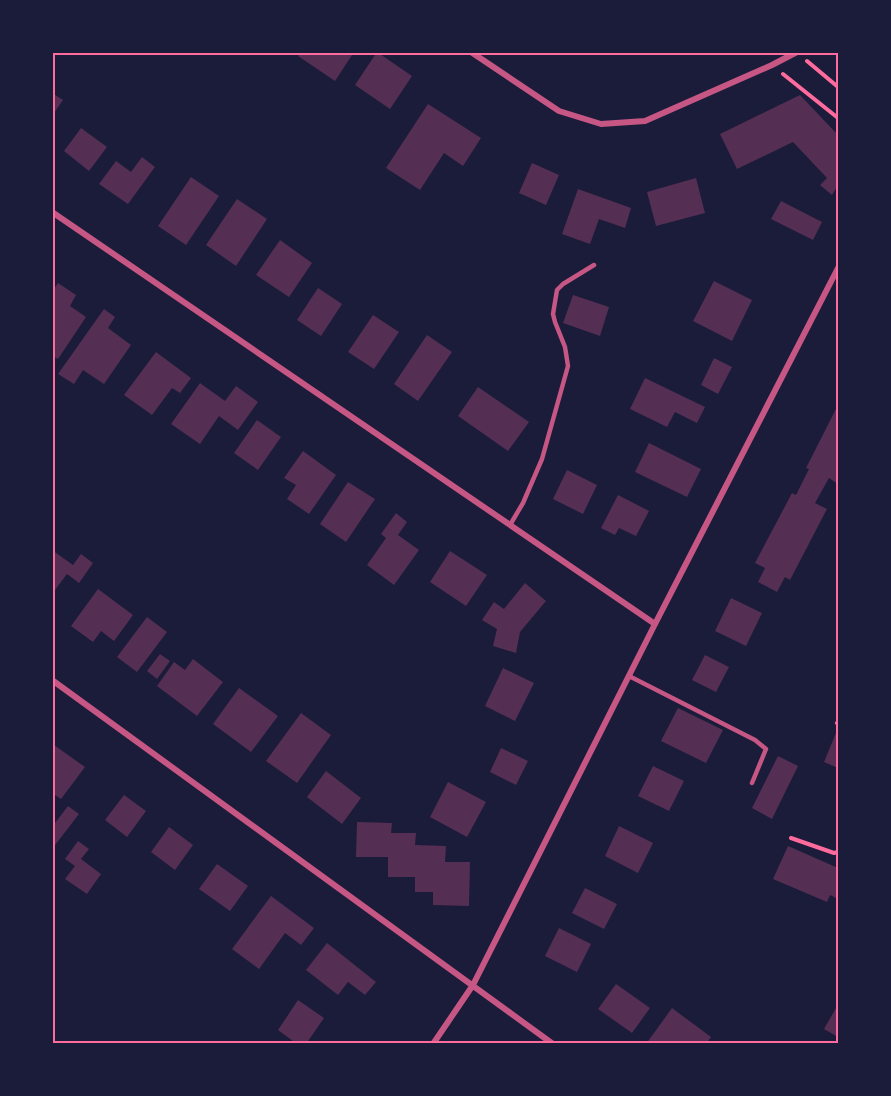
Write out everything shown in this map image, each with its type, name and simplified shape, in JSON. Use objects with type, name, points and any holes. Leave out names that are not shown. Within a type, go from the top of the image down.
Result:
[{"type":"street","points":[[471,52],[560,111],[600,124],[645,121],[797,52]]},
{"type":"street","points":[[52,212],[655,624]]},
{"type":"street","points":[[433,1044],[473,985],[838,268]]},
{"type":"street","points":[[52,680],[553,1044]]},
{"type":"lane","points":[[510,525],[523,503],[542,459],[568,366],[565,347],[555,322],[557,290],[594,265]]},
{"type":"lane","points":[[629,676],[755,740],[766,749],[752,783]]},
{"type":"path","points":[[806,59],[838,87]]},
{"type":"path","points":[[772,65],[838,118]]},
{"type":"path","points":[[791,838],[834,854],[838,852]]},
{"type":"building","points":[[300,52],[354,52],[335,81],[298,56]]},
{"type":"building","points":[[377,52],[412,76],[390,109],[355,85]]},
{"type":"building","points":[[52,93],[63,100],[52,116]]},
{"type":"building","points":[[800,95],[838,135],[838,185],[832,195],[820,185],[827,178],[793,142],[737,169],[720,134]]},
{"type":"building","points":[[428,104],[481,138],[463,166],[444,153],[420,190],[386,168]]},
{"type":"building","points":[[81,128],[107,147],[89,171],[64,151]]},
{"type":"building","points":[[142,157],[155,167],[128,204],[99,184],[116,161],[131,172]]},
{"type":"building","points":[[532,163],[559,175],[546,205],[519,193]]},
{"type":"building","points":[[191,177],[219,196],[186,245],[158,226]]},
{"type":"building","points":[[696,178],[705,213],[656,226],[647,192]]},
{"type":"building","points":[[578,189],[631,208],[625,228],[599,219],[590,244],[562,234]]},
{"type":"building","points":[[237,199],[267,219],[236,266],[206,245]]},
{"type":"building","points":[[781,201],[822,222],[813,240],[771,219]]},
{"type":"building","points":[[280,240],[312,263],[289,297],[256,275]]},
{"type":"building","points":[[714,281],[752,300],[732,341],[693,321]]},
{"type":"building","points":[[58,283],[76,295],[70,306],[86,317],[58,359],[52,356],[52,292]]},
{"type":"building","points":[[318,288],[342,304],[321,336],[297,320]]},
{"type":"building","points":[[573,295],[609,307],[600,336],[563,323]]},
{"type":"building","points":[[104,309],[115,317],[108,328],[131,345],[104,384],[83,370],[74,384],[58,374]]},
{"type":"building","points":[[373,315],[399,332],[374,369],[348,352]]},
{"type":"building","points":[[427,335],[452,352],[418,401],[394,384]]},
{"type":"building","points":[[156,352],[191,378],[180,393],[172,388],[152,415],[124,395]]},
{"type":"building","points":[[714,358],[732,367],[718,394],[701,385]]},
{"type":"building","points":[[645,378],[705,407],[697,423],[675,412],[667,427],[630,409]]},
{"type":"building","points":[[200,383],[225,401],[236,386],[258,402],[238,430],[219,416],[200,444],[171,424]]},
{"type":"building","points":[[478,387],[529,422],[508,451],[458,416]]},
{"type":"building","points":[[838,405],[838,484],[829,478],[815,503],[827,509],[790,580],[785,577],[777,592],[758,582],[765,568],[755,563],[792,493],[796,495],[809,469],[806,468]]},
{"type":"building","points":[[257,420],[281,437],[258,470],[234,453]]},
{"type":"building","points":[[649,443],[701,469],[687,497],[635,472]]},
{"type":"building","points":[[303,451],[336,475],[309,514],[287,499],[296,485],[284,478]]},
{"type":"building","points":[[567,470],[597,485],[583,514],[553,499]]},
{"type":"building","points":[[348,482],[375,499],[346,542],[320,524]]},
{"type":"building","points":[[618,495],[649,511],[636,536],[619,528],[615,535],[601,528]]},
{"type":"building","points":[[396,513],[407,522],[398,535],[419,550],[394,585],[367,565],[386,538],[381,534]]},
{"type":"building","points":[[52,550],[73,565],[81,554],[93,563],[79,583],[67,574],[52,594]]},
{"type":"building","points":[[450,551],[487,575],[466,606],[430,582]]},
{"type":"building","points":[[525,583],[546,601],[520,632],[516,653],[493,646],[497,629],[482,620],[494,602],[504,609]]},
{"type":"building","points":[[98,589],[133,615],[114,641],[101,631],[93,642],[71,626]]},
{"type":"building","points":[[731,598],[762,613],[746,646],[715,631]]},
{"type":"building","points":[[147,617],[167,632],[137,672],[117,657]]},
{"type":"building","points":[[160,654],[170,661],[157,679],[147,671]]},
{"type":"building","points":[[705,655],[729,667],[716,692],[692,680]]},
{"type":"building","points":[[193,659],[223,682],[197,716],[157,686],[174,662],[185,670]]},
{"type":"building","points":[[503,668],[534,683],[515,721],[485,706]]},
{"type":"building","points":[[239,688],[278,716],[251,752],[213,724]]},
{"type":"building","points":[[678,708],[723,730],[706,763],[661,741]]},
{"type":"building","points":[[301,713],[331,735],[297,783],[266,761]]},
{"type":"building","points":[[838,728],[838,768],[824,762]]},
{"type":"building","points":[[54,745],[85,767],[61,799],[52,793],[52,747]]},
{"type":"building","points":[[501,748],[528,761],[516,785],[490,772]]},
{"type":"building","points":[[778,756],[798,766],[772,819],[752,808]]},
{"type":"building","points":[[653,766],[684,781],[669,811],[638,796]]},
{"type":"building","points":[[326,771],[361,798],[342,824],[307,797]]},
{"type":"building","points":[[448,782],[486,802],[467,837],[430,817]]},
{"type":"building","points":[[124,795],[146,811],[127,837],[105,820]]},
{"type":"building","points":[[68,806],[79,814],[52,849],[52,827]]},
{"type":"building","points":[[357,822],[392,823],[391,833],[416,833],[415,845],[446,846],[445,862],[470,862],[469,906],[433,905],[433,892],[415,892],[415,877],[388,877],[388,857],[356,857]]},
{"type":"building","points":[[619,826],[653,843],[638,873],[605,856]]},
{"type":"building","points":[[169,827],[193,845],[175,870],[151,852]]},
{"type":"building","points":[[78,841],[89,849],[81,859],[101,874],[87,894],[65,879],[75,866],[65,859]]},
{"type":"building","points":[[788,846],[838,868],[838,899],[830,895],[827,902],[773,879]]},
{"type":"building","points":[[217,864],[248,886],[230,911],[199,889]]},
{"type":"building","points":[[585,888],[617,904],[604,929],[572,913]]},
{"type":"building","points":[[271,896],[314,928],[301,945],[285,933],[259,969],[232,949]]},
{"type":"building","points":[[559,928],[591,944],[577,972],[545,956]]},
{"type":"building","points":[[327,943],[376,982],[365,995],[348,982],[338,995],[306,970]]},
{"type":"building","points":[[616,984],[650,1008],[632,1033],[598,1009]]},
{"type":"building","points":[[298,1000],[324,1018],[306,1044],[297,1044],[278,1030]]},
{"type":"building","points":[[672,1008],[711,1037],[706,1044],[646,1044]]},
{"type":"building","points":[[836,1008],[838,1009],[838,1037],[824,1029]]}]
